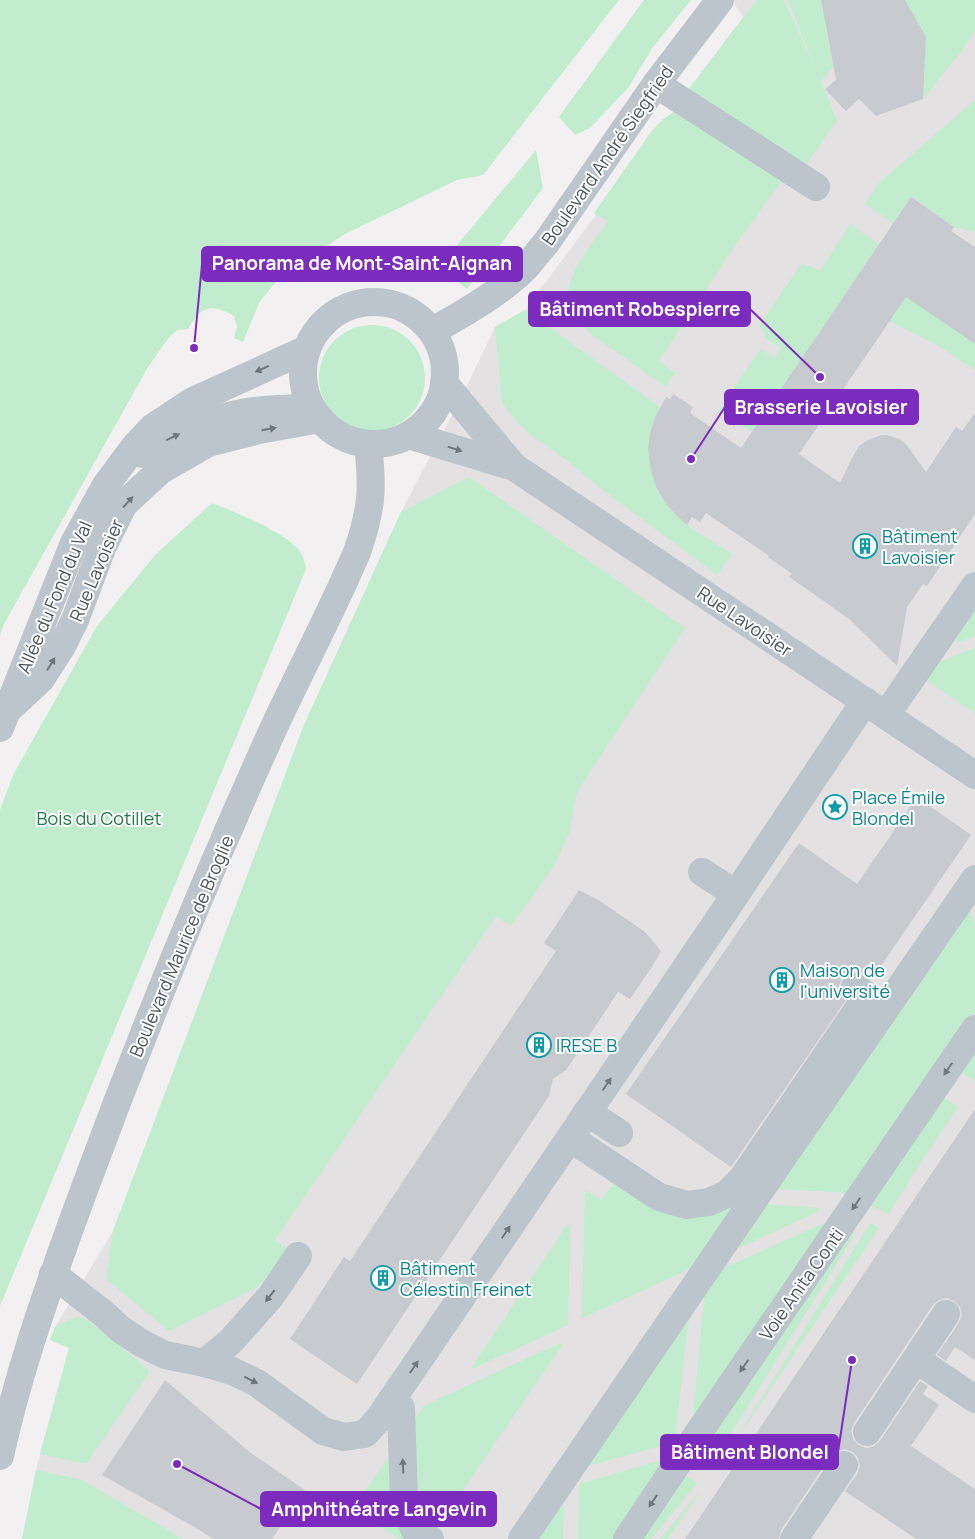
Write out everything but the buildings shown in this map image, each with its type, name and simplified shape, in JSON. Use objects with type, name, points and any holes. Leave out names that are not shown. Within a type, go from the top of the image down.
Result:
[{"type":"street","name":"Boulevard André Siegfried","points":[[433,331],[479,304],[526,267],[546,243],[656,84],[720,0]]},
{"type":"street","points":[[656,84],[816,187]]},
{"type":"street","points":[[361,302],[391,303],[405,308],[418,316],[433,331],[443,351],[446,366],[442,396],[436,409],[426,421],[409,435],[388,443],[368,444],[358,442],[332,430],[316,414],[306,394],[303,379],[304,364],[307,349],[313,336],[333,314],[361,302]]},
{"type":"street","name":"Allée du Fond du Val","points":[[3,720],[74,543],[106,485],[135,446],[152,428],[193,401],[307,349]]},
{"type":"street","name":"Rue Lavoisier","points":[[444,384],[514,467],[975,775]]},
{"type":"street","name":"Allée du Fond du Val","points":[[115,471],[168,439],[210,421],[253,411],[316,414]]},
{"type":"street","name":"Rue Lavoisier","points":[[3,720],[41,679],[61,648],[75,620],[102,548],[124,504],[161,470],[208,443],[316,414]]},
{"type":"street","name":"Rue Lavoisier","points":[[409,435],[514,467]]},
{"type":"street","name":"Boulevard Maurice de Broglie","points":[[0,1456],[24,1364],[53,1274],[132,1064],[186,930],[276,724],[357,552],[366,524],[371,498],[368,444]]},
{"type":"street","points":[[53,1274],[104,1314],[120,1330],[143,1344],[165,1355],[205,1363],[232,1371],[256,1383],[323,1431],[344,1437],[365,1434],[378,1420],[691,962],[807,788],[876,708],[975,586]]},
{"type":"street","points":[[702,872],[736,894]]},
{"type":"street","points":[[522,1539],[975,879]]},
{"type":"street","points":[[570,1138],[659,1197],[687,1204],[709,1202],[727,1194],[742,1179],[868,996],[855,987]]},
{"type":"street","name":"Voie Anita Conti","points":[[627,1539],[691,1442],[975,1029]]},
{"type":"street","points":[[587,1112],[619,1133]]},
{"type":"street","points":[[205,1363],[231,1341],[271,1296],[298,1256]]},
{"type":"street","points":[[867,1432],[946,1314]]},
{"type":"street","points":[[917,1360],[975,1399]]},
{"type":"street","points":[[391,1401],[401,1408],[404,1501],[414,1529],[430,1539]]},
{"type":"street","points":[[805,1535],[844,1465]]},
{"type":"shaded area","points":[[732,0],[975,0],[975,1539],[22,1539],[38,1462],[69,1348],[50,1340],[55,1327],[113,1231],[304,725],[401,512],[465,390],[495,327],[525,310],[743,17]]},
{"type":"green space","points":[[0,0],[619,0],[483,175],[457,180],[345,234],[289,270],[273,285],[259,303],[243,342],[234,338],[237,326],[234,316],[213,308],[207,309],[197,316],[188,329],[178,330],[169,337],[148,367],[4,624],[0,635]]},
{"type":"green space","points":[[644,0],[691,0],[653,47],[628,88],[590,128],[575,135],[559,117]]},
{"type":"green space","points":[[757,0],[784,0],[814,66],[788,0],[821,0],[833,67],[821,81],[837,121],[798,175],[680,100]]},
{"type":"green space","points":[[904,0],[975,0],[975,31],[923,99],[926,38]]},
{"type":"green space","points":[[975,100],[975,232],[954,227],[912,197],[893,223],[865,204],[879,183]]},
{"type":"green space","points":[[675,112],[781,182],[736,244],[659,361],[675,373],[666,387],[583,327],[573,315],[568,291],[577,266],[608,222],[594,213],[651,132],[663,119]]},
{"type":"green space","points":[[536,150],[543,188],[467,289],[439,267]]},
{"type":"green space","points":[[850,224],[879,244],[752,432],[718,411],[761,349],[774,358],[781,348],[765,338],[765,334],[759,326],[802,263],[820,271]]},
{"type":"green space","points":[[919,278],[975,344],[975,370],[935,344],[889,321]]},
{"type":"green space","points":[[525,310],[660,407],[654,421],[649,450],[653,479],[667,506],[678,517],[697,532],[732,554],[717,575],[524,429],[509,412],[502,402],[495,327]]},
{"type":"green space","points":[[372,325],[392,329],[409,341],[421,358],[425,378],[421,398],[409,415],[392,427],[372,431],[352,427],[335,415],[323,398],[319,378],[323,358],[335,341],[352,329]]},
{"type":"green space","points":[[469,477],[685,628],[577,792],[569,834],[554,866],[511,926],[496,916],[275,1240],[290,1251],[256,1288],[169,1331],[106,1279],[113,1231],[304,725],[401,512]]},
{"type":"green space","name":"Bois du Cotillet","points":[[212,503],[260,524],[295,545],[301,553],[306,569],[0,1306],[0,810],[13,775],[97,626],[156,554]]},
{"type":"green space","points":[[975,605],[975,636],[959,642],[953,638]]},
{"type":"green space","points":[[975,648],[975,713],[925,679],[936,663]]},
{"type":"green space","points":[[966,909],[971,913],[975,925],[975,1014],[852,1193],[773,1189]]},
{"type":"green space","points":[[975,1045],[975,1081],[958,1071]]},
{"type":"green space","points":[[941,1095],[958,1107],[888,1214],[867,1203]]},
{"type":"green space","points":[[616,1180],[737,1199],[699,1265],[582,1318],[585,1190],[602,1200]]},
{"type":"green space","points":[[763,1204],[820,1209],[739,1248],[734,1247]]},
{"type":"green space","points":[[831,1220],[692,1426],[705,1289],[717,1271]]},
{"type":"green space","points":[[870,1223],[879,1228],[732,1446]]},
{"type":"green space","points":[[567,1225],[570,1226],[568,1325],[472,1369],[471,1368]]},
{"type":"green space","points":[[851,1227],[854,1230],[852,1239],[724,1445],[708,1435]]},
{"type":"green space","points":[[689,1313],[675,1442],[584,1467]]},
{"type":"green space","points":[[79,1317],[87,1320],[150,1371],[86,1464],[40,1454],[69,1348],[50,1340],[55,1327],[70,1319]]},
{"type":"green space","points":[[560,1343],[563,1344],[435,1531],[428,1525],[415,1497],[412,1422],[425,1405]]},
{"type":"green space","points":[[395,1448],[419,1539],[399,1539],[353,1508]]},
{"type":"green space","points":[[665,1459],[616,1539],[578,1539],[579,1484]]},
{"type":"green space","points":[[36,1470],[82,1480],[183,1539],[22,1539]]},
{"type":"green space","points":[[682,1473],[697,1483],[651,1539],[637,1539]]},
{"type":"green space","points":[[701,1490],[668,1539],[660,1539]]},
{"type":"green space","points":[[564,1497],[563,1539],[535,1539]]},
{"type":"place","name":"Panorama de Mont-Saint-Aignan","points":[[194,348]]},
{"type":"place","name":"Bâtiment Robespierre","points":[[820,377]]},
{"type":"place","name":"Brasserie Lavoisier","points":[[691,459]]},
{"type":"place","name":"Bâtiment Lavoisier","points":[[865,546]]},
{"type":"place","name":"Place Émile Blondel","points":[[835,807]]},
{"type":"place","name":"Maison de l'université","points":[[782,980]]},
{"type":"place","name":"IRESE B","points":[[539,1045]]},
{"type":"place","name":"Bâtiment Célestin Freinet","points":[[383,1278]]},
{"type":"place","name":"Bâtiment Blondel","points":[[852,1360]]},
{"type":"place","name":"Amphithéatre Langevin","points":[[177,1464]]}]
